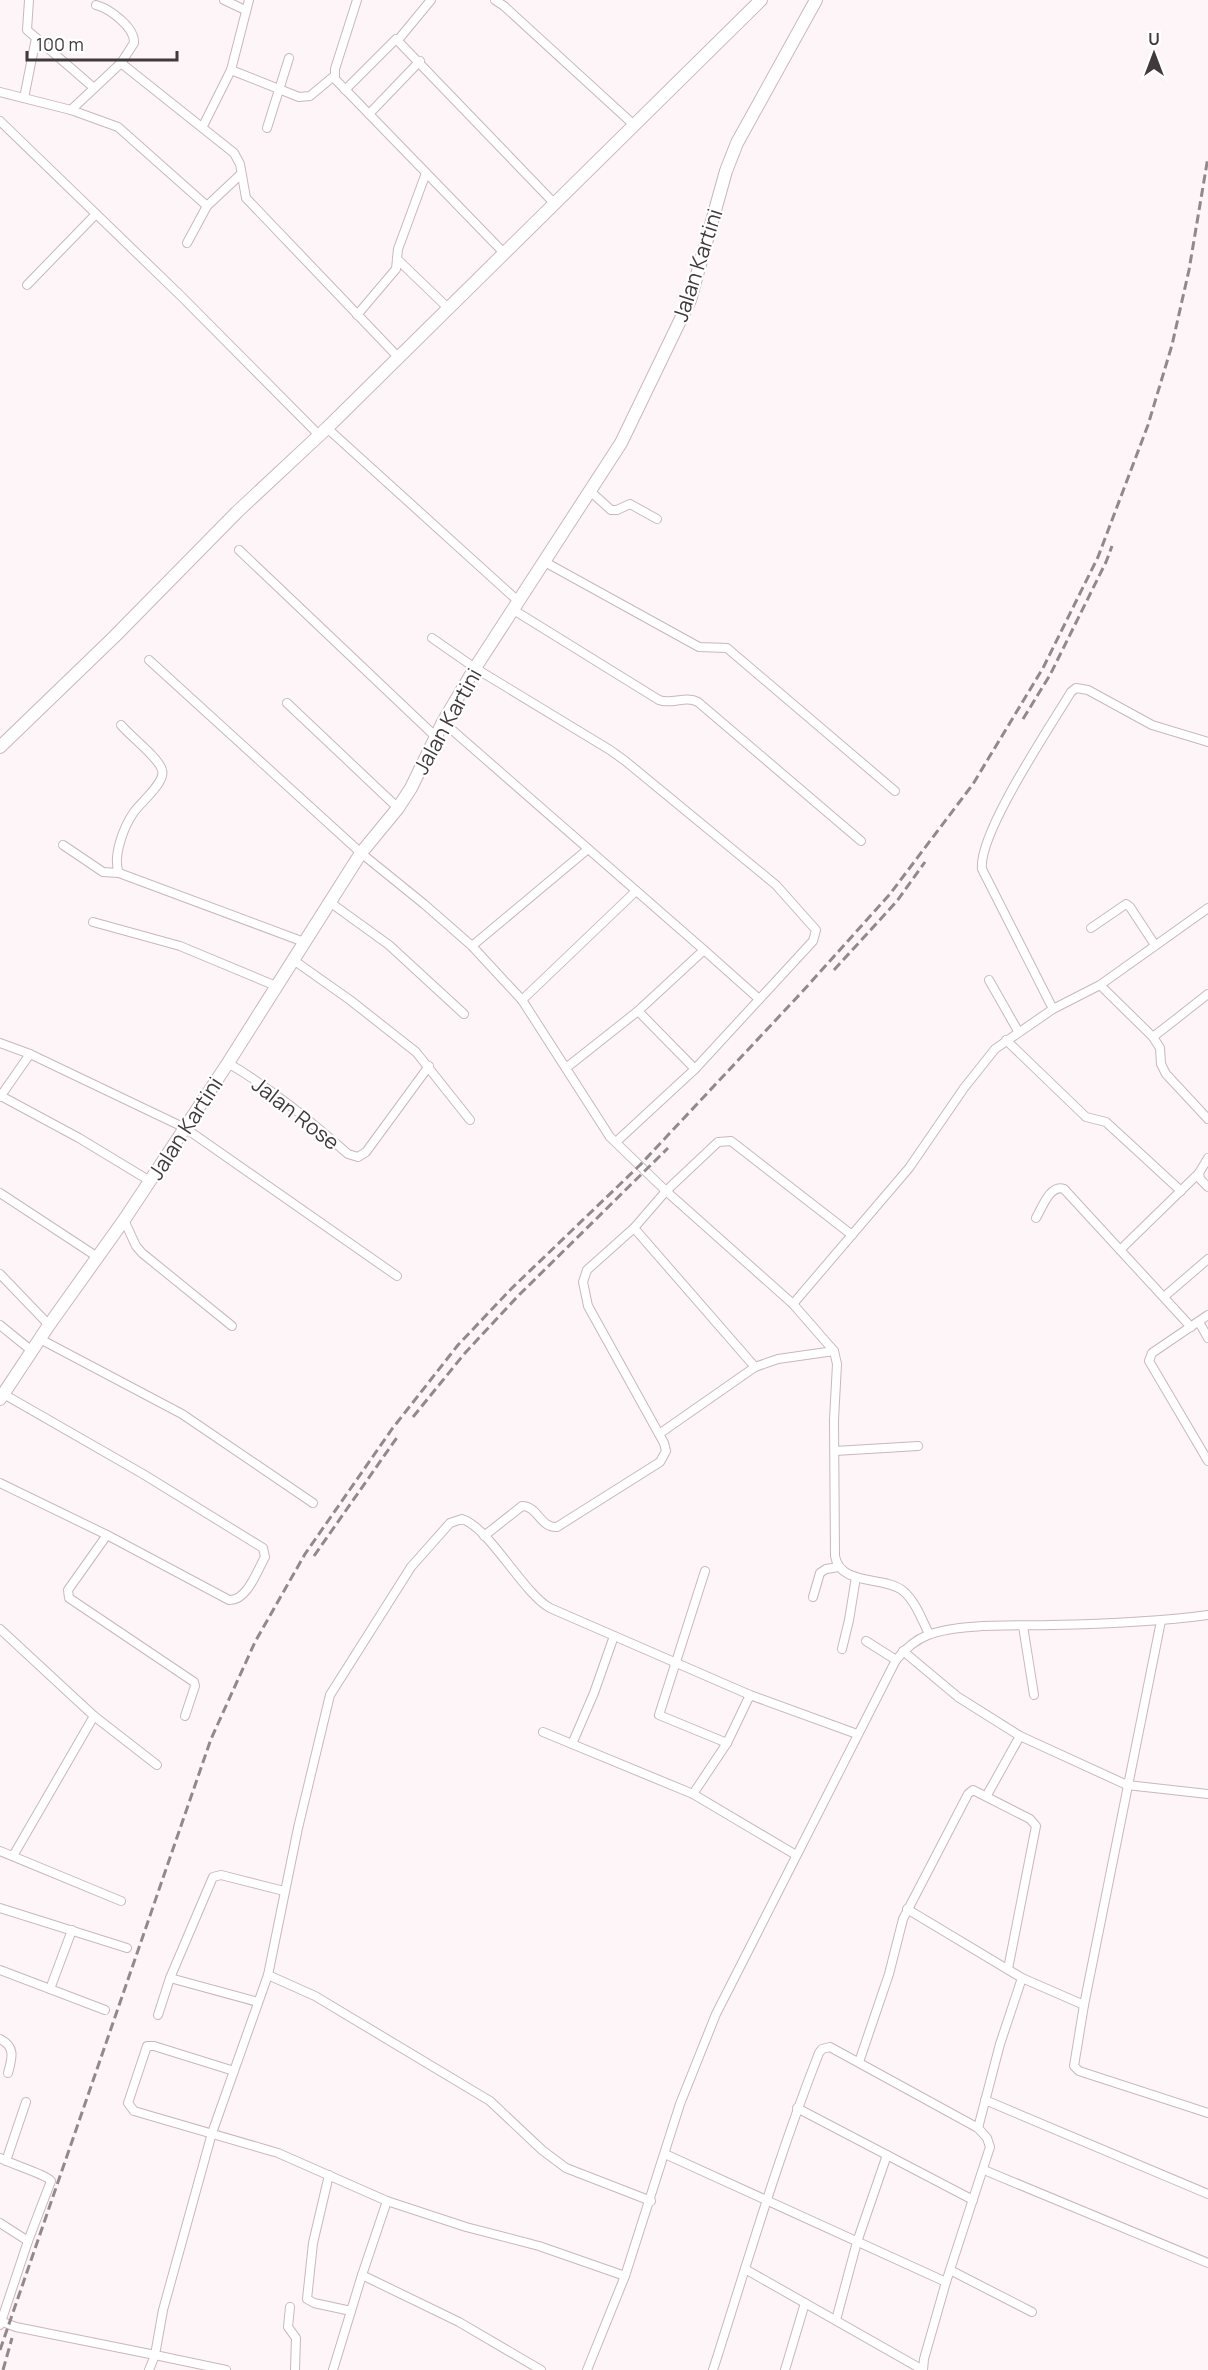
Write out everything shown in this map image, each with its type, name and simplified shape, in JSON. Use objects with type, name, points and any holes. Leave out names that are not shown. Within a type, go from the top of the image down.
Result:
[{"type":"street","points":[[29,0],[26,27],[94,88]]},
{"type":"street","points":[[224,0],[245,10]]},
{"type":"street","points":[[203,126],[231,70],[249,0]]},
{"type":"street","points":[[231,70],[279,87],[299,97],[310,96],[334,76],[357,0]]},
{"type":"street","points":[[345,90],[396,39],[398,40],[431,0]]},
{"type":"street","points":[[495,0],[634,125]]},
{"type":"street","points":[[0,747],[761,0]]},
{"type":"street","name":"Jalan Kartini","points":[[1,1395],[99,1258],[228,1063],[361,853],[398,808],[443,722],[475,669],[626,434],[690,300],[726,171],[737,143],[816,0]]},
{"type":"street","points":[[71,110],[121,63],[132,48],[134,35],[107,8],[96,5]]},
{"type":"street","points":[[24,98],[36,38]]},
{"type":"street","points":[[398,40],[554,203]]},
{"type":"street","points":[[267,128],[289,58]]},
{"type":"street","points":[[369,114],[420,61]]},
{"type":"street","points":[[121,63],[203,126],[234,153],[238,158],[246,198],[398,357]]},
{"type":"street","points":[[334,76],[504,253]]},
{"type":"street","points":[[0,92],[71,110],[118,127],[207,206]]},
{"type":"street","points":[[0,121],[323,431],[515,605],[659,700],[671,702],[690,699],[698,702],[861,841]]},
{"type":"street","points":[[357,315],[393,274],[400,243],[426,173]]},
{"type":"street","points":[[187,243],[207,206],[241,174]]},
{"type":"street","points":[[27,285],[96,214]]},
{"type":"street","points":[[397,259],[448,308]]},
{"type":"street","points":[[590,491],[611,510],[617,510],[630,504],[657,519]]},
{"type":"street","points":[[238,550],[436,737]]},
{"type":"street","points":[[543,561],[699,647],[727,648],[895,791]]},
{"type":"street","points":[[432,638],[475,669],[624,760],[776,885],[814,927],[816,933],[813,941],[695,1069],[616,1142]]},
{"type":"street","points":[[149,660],[361,853],[472,946],[522,1000],[603,1128],[666,1191],[793,1304],[834,1351],[837,1364],[835,1556],[839,1567]]},
{"type":"street","points":[[1053,1009],[982,869],[984,848],[1014,786],[1071,692],[1076,688],[1088,690],[1152,725],[1208,742]]},
{"type":"street","points":[[287,703],[398,808]]},
{"type":"street","points":[[443,722],[636,891],[690,935],[759,999]]},
{"type":"street","points":[[119,873],[116,859],[133,813],[156,788],[162,777],[162,770],[156,760],[121,725]]},
{"type":"street","points":[[63,845],[103,872],[119,873],[304,942]]},
{"type":"street","points":[[472,946],[588,849]]},
{"type":"street","points":[[522,1000],[636,891]]},
{"type":"street","points":[[331,903],[389,945],[464,1014]]},
{"type":"street","points":[[1091,928],[1126,904],[1155,945]]},
{"type":"street","points":[[793,1304],[909,1168],[986,1059],[1018,1031],[1053,1009],[1100,985],[1208,908]]},
{"type":"street","points":[[93,922],[180,946],[276,986]]},
{"type":"street","points":[[566,1068],[638,1011],[704,950]]},
{"type":"street","points":[[292,959],[358,1006],[416,1052],[470,1120]]},
{"type":"street","points":[[989,980],[1018,1031]]},
{"type":"street","points":[[1100,985],[1153,1037],[1160,1048],[1161,1064],[1166,1074],[1208,1119]]},
{"type":"street","points":[[1153,1037],[1208,994]]},
{"type":"street","points":[[638,1011],[695,1069]]},
{"type":"street","points":[[1006,1040],[1086,1118],[1106,1122],[1181,1191]]},
{"type":"street","points":[[0,1043],[30,1054],[184,1128],[397,1276]]},
{"type":"street","points":[[30,1054],[0,1097],[80,1138],[150,1181]]},
{"type":"street","name":"Jalan Rose","points":[[228,1063],[260,1081],[292,1105],[348,1154],[358,1156],[366,1152],[429,1066]]},
{"type":"street","points":[[484,1536],[522,1506],[532,1508],[549,1527],[557,1527],[660,1462],[664,1457],[666,1447],[588,1306],[583,1292],[583,1282],[587,1270],[634,1228],[666,1191],[717,1142],[731,1141],[852,1235]]},
{"type":"street","points":[[1120,1250],[1199,1173],[1208,1158]]},
{"type":"street","points":[[1199,1173],[1200,1179],[1208,1187]]},
{"type":"street","points":[[1036,1218],[1053,1189],[1061,1188],[1208,1338]]},
{"type":"street","points":[[0,1193],[99,1258]]},
{"type":"street","points":[[124,1220],[142,1253],[232,1326]]},
{"type":"street","points":[[634,1228],[755,1367]]},
{"type":"street","points":[[1165,1296],[1208,1259]]},
{"type":"street","points":[[0,1274],[49,1325]]},
{"type":"street","points":[[1208,1315],[1152,1353],[1149,1361],[1208,1461]]},
{"type":"street","points":[[0,1324],[32,1350]]},
{"type":"street","points":[[40,1339],[182,1414],[313,1503]]},
{"type":"street","points":[[659,1434],[755,1367],[777,1359],[834,1351]]},
{"type":"street","points":[[0,1483],[107,1535],[229,1600],[243,1595],[266,1557],[263,1548],[153,1480],[1,1395]]},
{"type":"street","points":[[835,1450],[918,1446]]},
{"type":"street","points":[[149,2370],[155,2355],[168,2289],[212,2133],[268,1975],[284,1891],[325,1714],[335,1685],[411,1566],[450,1523],[458,1520],[467,1521],[484,1536],[543,1604],[750,1695],[857,1734]]},
{"type":"street","points":[[107,1535],[68,1590],[69,1598],[195,1682],[185,1716]]},
{"type":"street","points":[[813,1597],[820,1574],[826,1569],[839,1567],[856,1577],[900,1589],[911,1601],[929,1634]]},
{"type":"street","points":[[705,1571],[659,1715],[727,1743]]},
{"type":"street","points":[[842,1649],[856,1577]]},
{"type":"street","points":[[587,2370],[625,2276],[651,2201],[680,2104],[716,2014],[857,1734],[903,1651],[929,1634],[959,1629],[1161,1621],[1208,1615]]},
{"type":"street","points":[[1161,1621],[1127,1785],[1074,2066],[1079,2071],[1208,2113]]},
{"type":"street","points":[[1023,1626],[1034,1695]]},
{"type":"street","points":[[0,1629],[94,1716],[157,1766]]},
{"type":"street","points":[[572,1744],[614,1636]]},
{"type":"street","points":[[866,1641],[896,1660]]},
{"type":"street","points":[[903,1651],[957,1697],[1020,1736],[1127,1785],[1208,1794]]},
{"type":"street","points":[[693,1794],[727,1743],[750,1695]]},
{"type":"street","points":[[13,1856],[94,1716]]},
{"type":"street","points":[[543,1732],[693,1794],[796,1855]]},
{"type":"street","points":[[987,1795],[1020,1736]]},
{"type":"street","points":[[859,2062],[908,1909],[968,1794],[975,1790],[1032,1821],[1037,1829],[1008,1969]]},
{"type":"street","points":[[0,1851],[121,1901]]},
{"type":"street","points":[[158,2015],[170,1978],[207,1889],[215,1876],[221,1875],[284,1891]]},
{"type":"street","points":[[0,1908],[127,1948]]},
{"type":"street","points":[[908,1909],[1022,1978],[1084,2005]]},
{"type":"street","points":[[50,1989],[72,1929]]},
{"type":"street","points":[[0,1970],[105,2010]]},
{"type":"street","points":[[268,1975],[315,1996],[490,2100],[542,2150],[566,2168],[651,2201]]},
{"type":"street","points":[[170,1978],[258,2002]]},
{"type":"street","points":[[978,2128],[1000,2044],[1022,1978]]},
{"type":"street","points":[[0,2039],[12,2050],[8,2073]]},
{"type":"street","points":[[234,2071],[154,2046],[147,2046],[128,2103],[135,2111],[278,2153],[387,2201],[466,2227],[539,2246],[625,2276]]},
{"type":"street","points":[[712,2370],[765,2201],[797,2108],[822,2049],[834,2048],[978,2128],[987,2138],[990,2147],[984,2170],[946,2282],[924,2359],[923,2370],[745,2269]]},
{"type":"street","points":[[985,2100],[1208,2194]]},
{"type":"street","points":[[26,2102],[3,2160],[21,2169],[46,2176],[51,2181],[0,2323],[226,2370]]},
{"type":"street","points":[[797,2108],[974,2200]]},
{"type":"street","points":[[666,2154],[946,2282]]},
{"type":"street","points":[[836,2320],[857,2242],[887,2155]]},
{"type":"street","points":[[984,2170],[1207,2260]]},
{"type":"street","points":[[329,2175],[313,2243],[307,2299],[314,2303],[351,2311]]},
{"type":"street","points":[[333,2370],[387,2201]]},
{"type":"street","points":[[0,2223],[28,2241]]},
{"type":"street","points":[[950,2270],[1032,2312]]},
{"type":"street","points":[[362,2275],[459,2322],[541,2370]]},
{"type":"street","points":[[785,2370],[806,2303]]},
{"type":"street","points":[[290,2307],[288,2327],[296,2338],[295,2370]]},
{"type":"railway","points":[[0,2350],[211,1739],[255,1642],[305,1554],[392,1429],[458,1345],[511,1289],[640,1165],[802,992],[890,894],[973,784],[1043,668],[1098,557],[1148,425],[1172,345],[1189,270],[1208,157]]},
{"type":"railway","points":[[1023,719],[1050,675],[1112,546]]},
{"type":"railway","points":[[834,970],[897,901],[925,862]]},
{"type":"railway","points":[[413,1417],[465,1353],[518,1296],[668,1148]]},
{"type":"railway","points":[[314,1556],[398,1436]]},
{"type":"railway","points":[[3,2370],[12,2338]]}]
